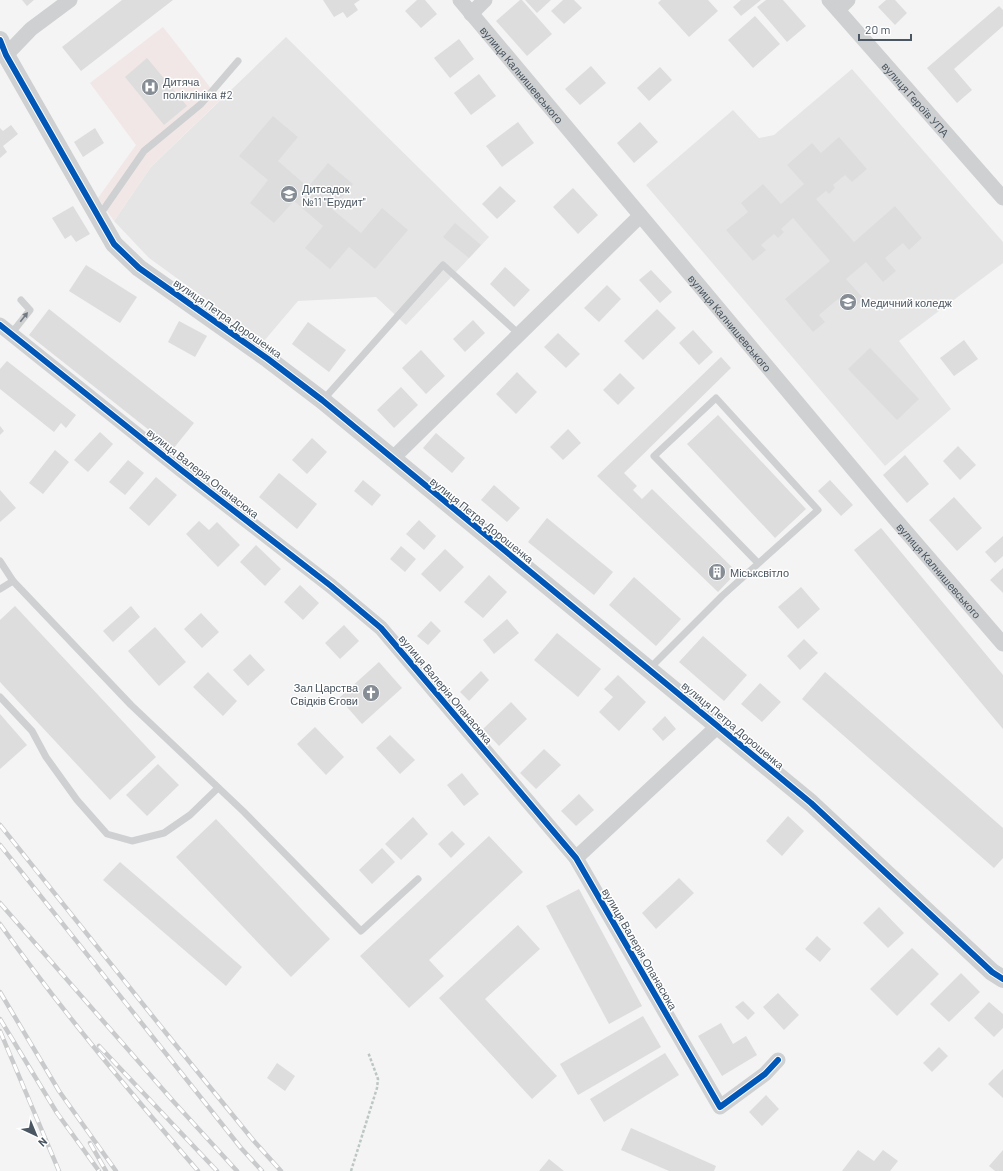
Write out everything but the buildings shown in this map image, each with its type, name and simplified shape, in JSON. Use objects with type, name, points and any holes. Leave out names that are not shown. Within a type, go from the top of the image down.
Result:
[{"type":"street","points":[[2,51],[70,0]]},
{"type":"street","name":"вулиця Калнишевського","points":[[460,0],[640,216],[1003,644]]},
{"type":"street","points":[[471,14],[485,0]]},
{"type":"street","name":"вулиця Героїв УПА","points":[[838,3],[1003,198]]},
{"type":"street","name":"вулиця Петра Дорошенка","points":[[2,51],[114,244],[139,268],[268,359],[322,400],[811,803],[999,975]]},
{"type":"street","points":[[392,459],[640,216]]},
{"type":"street","name":"вулиця Валерія Опанасюка","points":[[5,329],[180,469],[331,586],[381,628],[576,858],[720,1107],[765,1074],[778,1060]]},
{"type":"street","points":[[576,858],[718,726]]},
{"type":"lane","points":[[98,218],[144,151],[201,104],[238,61]]},
{"type":"lane","points":[[322,400],[443,265],[520,334]]},
{"type":"lane","points":[[5,329],[30,310],[21,300]]},
{"type":"lane","points":[[649,669],[722,596],[818,510],[716,398],[654,456],[758,563]]},
{"type":"lane","points":[[0,561],[13,581],[131,706],[218,788],[361,931],[418,879]]},
{"type":"lane","points":[[0,589],[13,581]]},
{"type":"lane","points":[[0,697],[32,731],[46,757],[77,800],[107,834],[132,841],[164,833],[190,815],[218,788]]},
{"type":"path","points":[[351,1171],[377,1088],[378,1080],[368,1052]]},
{"type":"shaded area","points":[[163,27],[220,100],[151,167],[114,221],[98,198],[136,145],[90,83]]},
{"type":"shaded area","name":"Дитсадок №11 \"Ерудит\"","points":[[286,37],[489,237],[406,325],[376,297],[298,301],[264,341],[149,258],[114,221],[151,167]]},
{"type":"shaded area","name":"Медичний коледж","points":[[852,69],[1003,242],[1003,263],[899,341],[951,409],[885,466],[646,185],[733,110],[759,138],[774,135]]},
{"type":"railway","points":[[0,825],[166,1033],[253,1140],[281,1171]]},
{"type":"railway","points":[[0,845],[241,1148],[262,1171]]},
{"type":"railway","points":[[0,903],[173,1101],[237,1171]]},
{"type":"railway","points":[[0,924],[47,988],[96,1050],[198,1171]]},
{"type":"railway","points":[[0,992],[59,1091],[116,1171]]},
{"type":"railway","points":[[0,1019],[57,1113],[99,1171]]},
{"type":"railway","points":[[0,1031],[59,1171]]},
{"type":"railway","points":[[99,1046],[217,1171]]},
{"type":"railway","points":[[90,1143],[106,1171]]},
{"type":"cycle path","points":[[0,40],[6,55],[114,244],[139,268],[268,359],[322,400],[811,803],[992,972],[1003,979]]},
{"type":"cycle path","points":[[0,325],[180,469],[331,586],[381,628],[576,858],[720,1107],[765,1074],[778,1060]]},
{"type":"place","name":"Дитяча поліклініка #2","points":[[150,87]]},
{"type":"place","name":"Дитсадок №11 \"Ерудит\"","points":[[289,194]]},
{"type":"place","name":"Медичний коледж","points":[[848,302]]},
{"type":"place","name":"Міськсвітло","points":[[717,572]]},
{"type":"place","name":"Зал Царства Свідків Єгови","points":[[371,693]]}]
